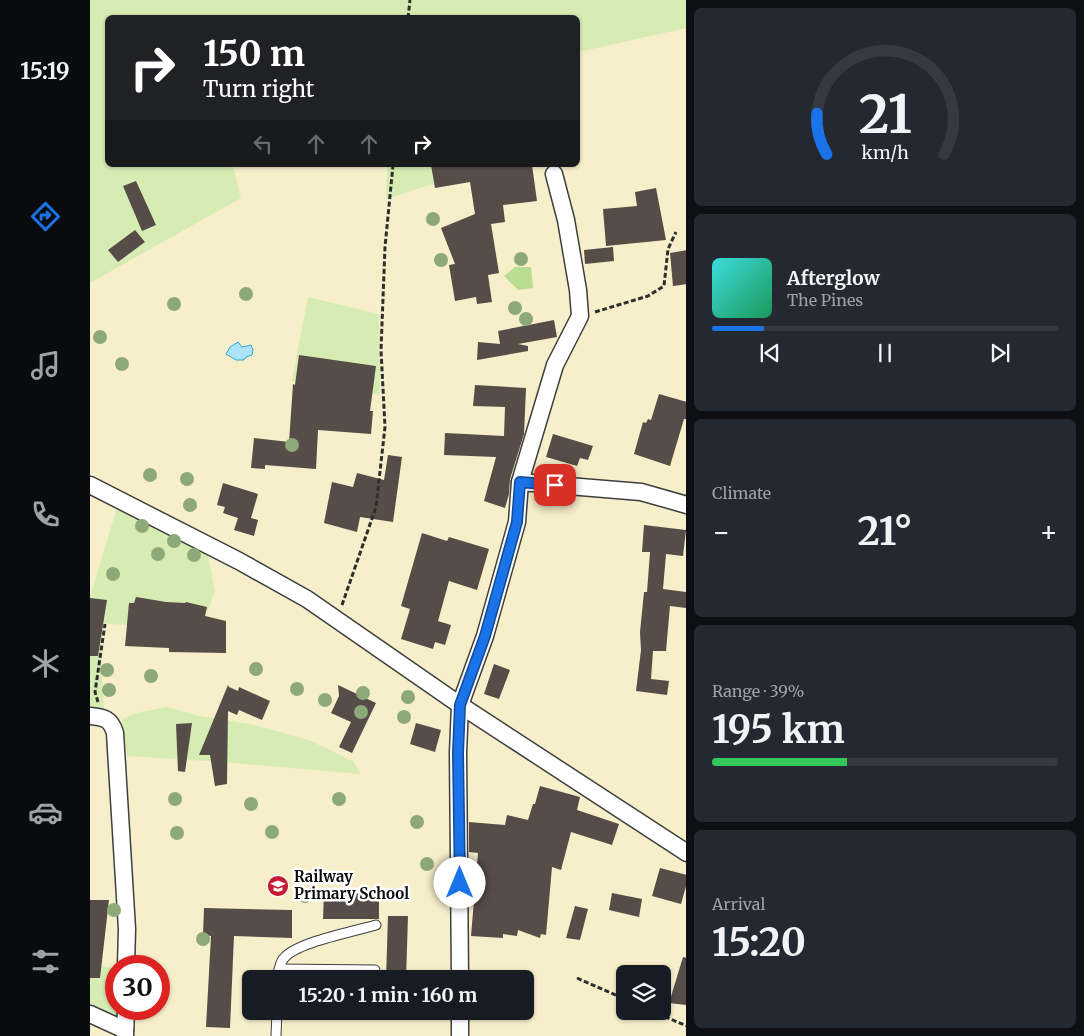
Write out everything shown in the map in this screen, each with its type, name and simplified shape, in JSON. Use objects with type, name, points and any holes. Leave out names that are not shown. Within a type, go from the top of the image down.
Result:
[{"type":"street","points":[[460,970],[458,753],[460,705],[485,636],[517,522],[520,482],[555,365],[580,316],[578,290],[566,220],[554,174]]},
{"type":"street","points":[[520,482],[641,492],[686,505]]},
{"type":"street","points":[[90,485],[239,561],[307,599],[460,705],[686,853]]},
{"type":"street","points":[[96,716],[110,723],[115,733],[127,929],[126,955]]},
{"type":"street","points":[[90,1014],[125,1033],[126,1020]]},
{"type":"street","points":[[460,1020],[460,1036]]},
{"type":"lane","points":[[375,970],[279,969],[284,958],[298,947],[376,925]]},
{"type":"lane","points":[[276,1036],[277,1020]]},
{"type":"path","points":[[408,15],[410,0]]},
{"type":"path","points":[[337,620],[376,507],[385,427],[381,350],[385,247],[393,167]]},
{"type":"path","points":[[580,316],[648,296],[664,286],[668,249],[676,232]]},
{"type":"path","points":[[96,716],[96,692],[105,624]]},
{"type":"path","points":[[578,978],[616,995]]},
{"type":"path","points":[[671,1020],[686,1026]]},
{"type":"shaded area","points":[[90,0],[686,0],[686,1036],[90,1036]]},
{"type":"green space","points":[[90,0],[686,0],[686,28],[580,52],[580,15],[105,15],[105,167],[233,167],[241,198],[90,283]]},
{"type":"green space","points":[[387,167],[462,167],[464,174],[386,199]]},
{"type":"green space","points":[[515,267],[531,267],[533,288],[518,290],[504,276]]},
{"type":"green space","points":[[308,297],[379,314],[380,395],[292,381]]},
{"type":"green space","points":[[119,501],[205,542],[215,591],[200,632],[91,622],[103,625],[101,665],[104,711],[90,708],[90,597]]},
{"type":"green space","points":[[167,707],[199,716],[250,724],[309,740],[354,762],[360,774],[127,756],[122,719],[136,713]]},
{"type":"green space","points":[[90,965],[105,967],[105,1011],[90,1005]]},
{"type":"water","points":[[238,342],[242,347],[251,345],[252,355],[244,360],[236,360],[226,354],[230,347]]},
{"type":"building","points":[[431,167],[532,167],[537,201],[503,205],[505,222],[491,224],[499,273],[488,275],[492,302],[477,304],[476,297],[455,301],[449,265],[455,264],[441,228],[475,214],[470,182],[435,188]]},
{"type":"building","points":[[136,181],[156,225],[142,231],[123,186]]},
{"type":"building","points":[[656,188],[666,240],[606,246],[603,209],[637,206],[635,192]]},
{"type":"building","points":[[135,230],[145,242],[118,262],[108,250]]},
{"type":"building","points":[[613,247],[614,261],[585,264],[584,250]]},
{"type":"building","points":[[686,250],[686,284],[673,286],[670,253]]},
{"type":"building","points":[[554,320],[557,337],[518,344],[528,346],[528,351],[477,360],[478,342],[500,344],[498,331]]},
{"type":"building","points":[[299,355],[376,366],[370,411],[373,411],[371,434],[318,430],[316,469],[265,465],[265,469],[251,468],[254,438],[289,442],[293,384],[295,385]]},
{"type":"building","points":[[475,385],[526,388],[524,434],[510,479],[509,494],[505,508],[484,501],[496,457],[444,455],[445,433],[504,436],[505,407],[473,406]]},
{"type":"building","points":[[659,394],[686,402],[686,419],[684,419],[670,466],[634,454],[643,422],[646,423],[648,419],[651,420]]},
{"type":"building","points":[[553,434],[593,446],[588,460],[580,458],[577,466],[546,457]]},
{"type":"building","points":[[388,455],[402,457],[393,522],[360,517],[357,532],[324,523],[332,482],[353,487],[357,473],[384,480]]},
{"type":"building","points":[[223,483],[258,494],[251,518],[258,520],[254,536],[234,530],[238,518],[223,513],[225,507],[217,505]]},
{"type":"building","points":[[644,525],[686,530],[683,556],[666,554],[663,589],[686,592],[686,608],[670,606],[666,651],[653,651],[651,679],[669,681],[667,695],[636,691],[641,650],[640,632],[644,592],[647,592],[650,552],[642,552]]},
{"type":"building","points":[[422,533],[447,541],[449,537],[489,549],[477,590],[449,581],[438,621],[451,625],[445,645],[435,642],[433,649],[401,639],[410,609],[401,606]]},
{"type":"building","points":[[136,597],[166,602],[186,602],[207,607],[205,616],[226,621],[226,653],[169,652],[169,648],[125,646],[129,603],[134,603]]},
{"type":"building","points":[[90,598],[107,600],[98,656],[90,656]]},
{"type":"building","points":[[494,664],[510,670],[499,699],[484,694]]},
{"type":"building","points":[[228,685],[238,691],[239,687],[270,701],[262,720],[239,710],[237,715],[228,711],[227,784],[215,786],[210,755],[199,755]]},
{"type":"building","points":[[338,685],[376,703],[352,753],[339,747],[351,722],[331,713],[339,696]]},
{"type":"building","points":[[192,723],[185,772],[178,771],[176,724]]},
{"type":"building","points":[[416,723],[441,730],[435,752],[410,744]]},
{"type":"building","points":[[540,786],[580,797],[577,810],[619,824],[612,845],[571,832],[561,870],[552,867],[546,935],[541,934],[540,938],[518,930],[517,936],[503,934],[503,938],[471,936],[478,853],[469,852],[469,822],[505,825],[507,815],[528,820]]},
{"type":"building","points":[[660,868],[686,875],[686,886],[681,904],[652,896]]},
{"type":"building","points":[[324,893],[379,894],[379,919],[323,919]]},
{"type":"building","points":[[612,893],[642,899],[639,917],[609,910]]},
{"type":"building","points":[[90,900],[109,900],[100,978],[90,978]]},
{"type":"building","points":[[575,906],[588,909],[580,940],[566,938]]},
{"type":"building","points":[[204,908],[292,910],[292,938],[234,936],[230,1028],[206,1027],[211,936],[203,935]]},
{"type":"building","points":[[388,916],[408,916],[406,970],[386,970]]},
{"type":"building","points":[[683,957],[686,958],[686,1005],[671,1003],[671,996]]},
{"type":"place","name":"Railway Primary School","points":[[278,886]]},
{"type":"route","points":[[460,883],[458,753],[460,705],[485,636],[517,522],[520,482],[555,485]]}]
